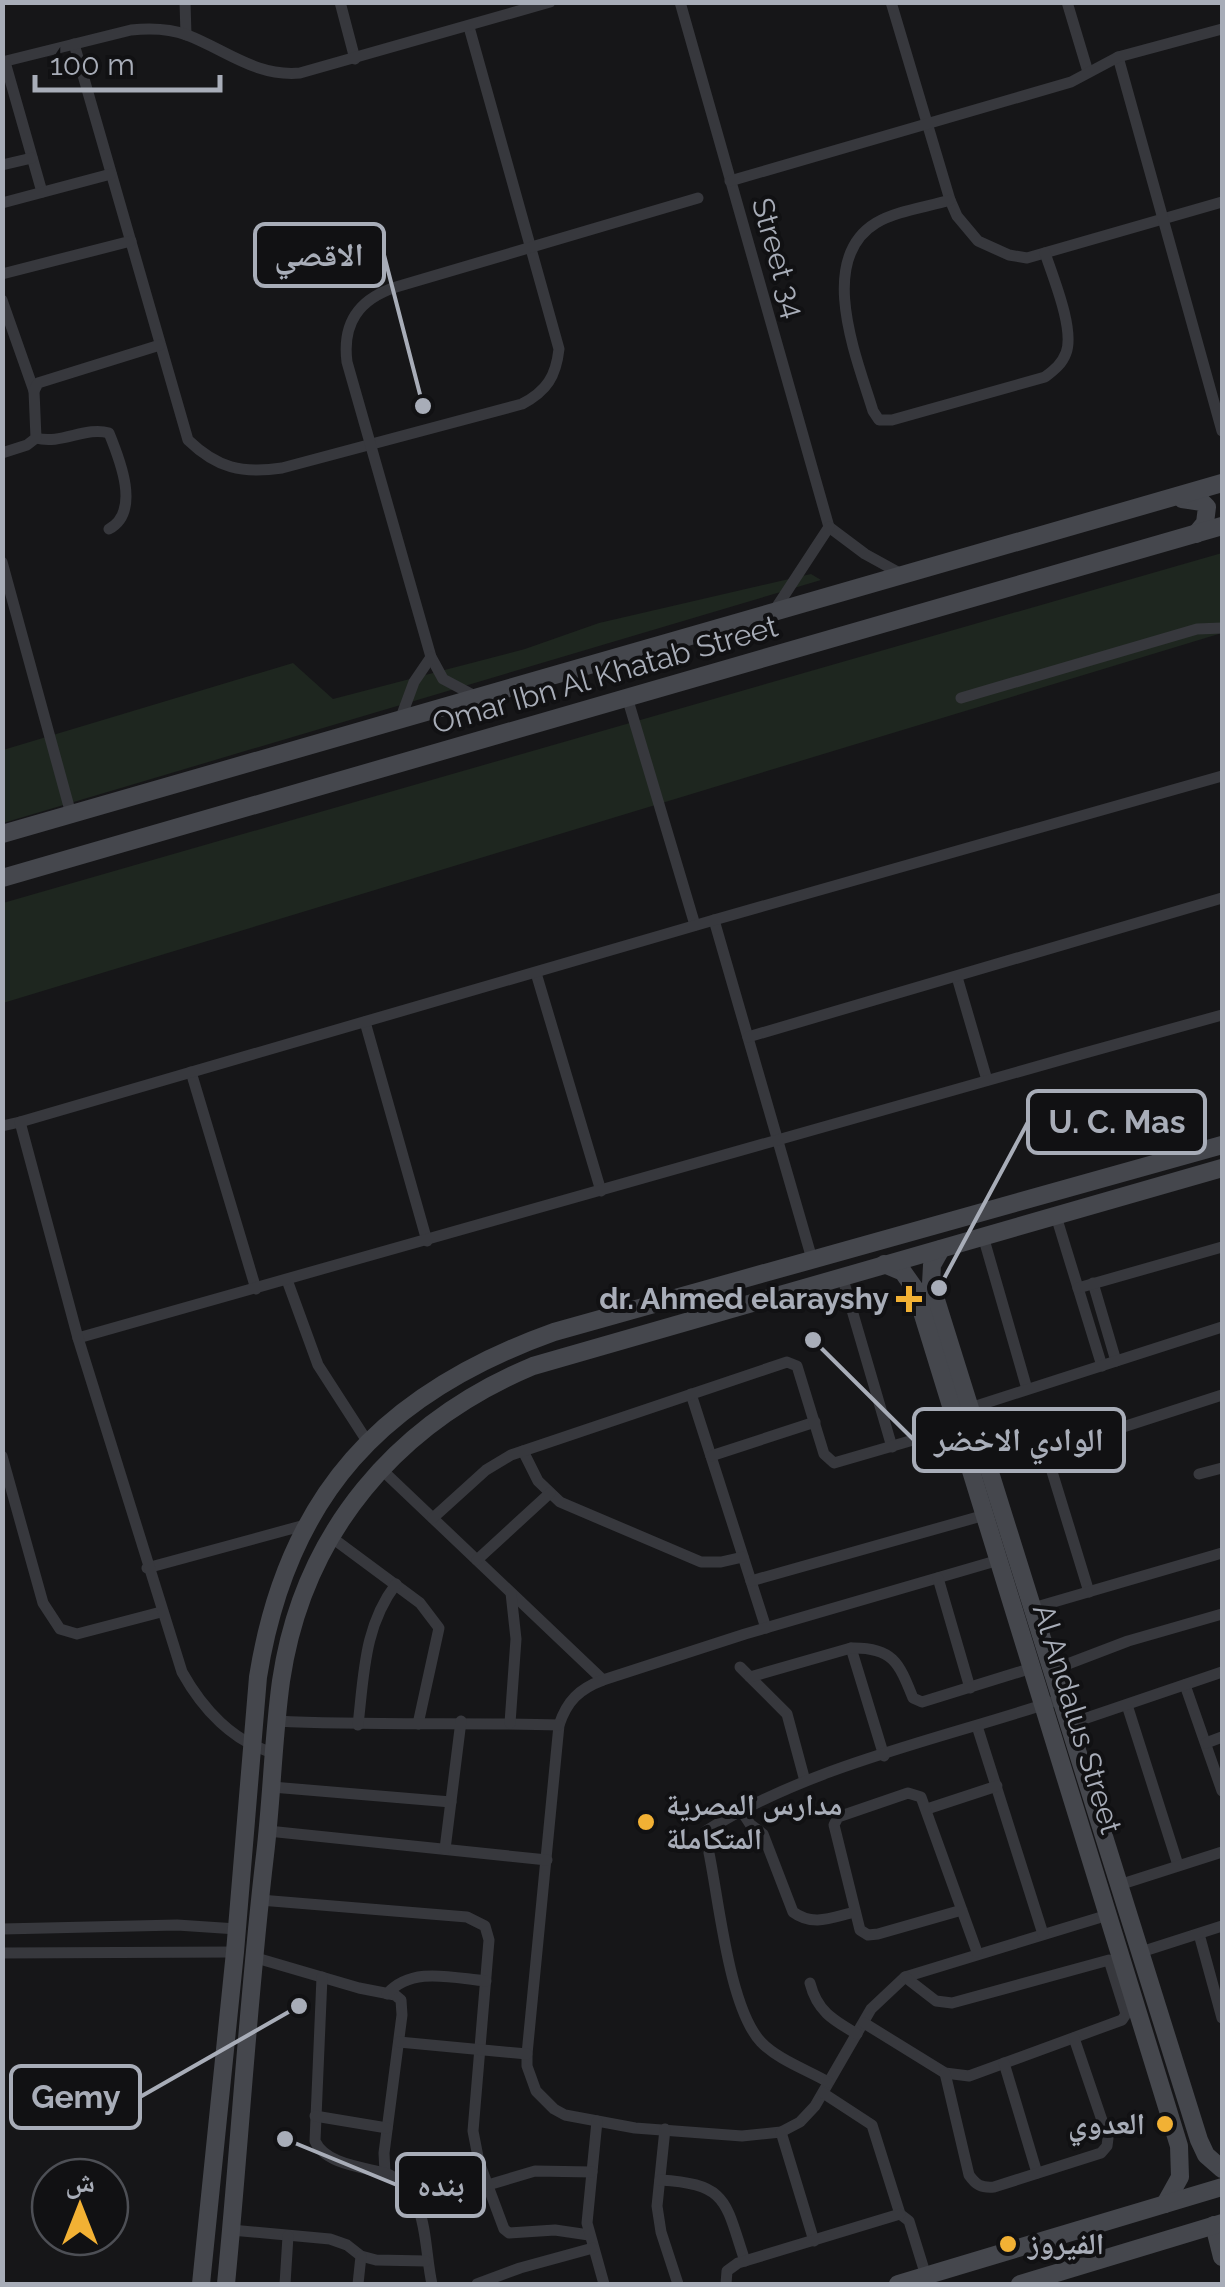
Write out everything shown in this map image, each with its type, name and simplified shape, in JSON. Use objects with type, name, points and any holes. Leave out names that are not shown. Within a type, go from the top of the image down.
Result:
[{"type":"street","points":[[185,2],[186,35]]},
{"type":"street","points":[[340,2],[355,59]]},
{"type":"street","points":[[42,192],[4,62],[130,30],[168,30],[270,73],[300,73],[550,2]]},
{"type":"street","name":"Street 34","points":[[680,2],[829,526]]},
{"type":"street","points":[[891,2],[950,200],[966,229],[992,249],[1027,258],[1222,202]]},
{"type":"street","points":[[1067,2],[1088,72]]},
{"type":"street","points":[[74,44],[188,440],[206,457],[228,468],[252,473],[522,404],[538,396],[550,383],[559,349],[469,27]]},
{"type":"street","points":[[730,181],[1071,82],[1118,56],[1222,28]]},
{"type":"street","points":[[1118,56],[1222,431]]},
{"type":"street","points":[[2,166],[32,158]]},
{"type":"street","points":[[2,203],[111,174]]},
{"type":"street","points":[[479,697],[451,686],[431,657],[370,445],[345,346],[347,330],[364,302],[377,293],[698,198]]},
{"type":"street","points":[[950,200],[878,221],[858,242],[847,266],[843,306],[872,411],[880,420],[892,420],[1045,377],[1059,366],[1068,351],[1068,334],[1045,253]]},
{"type":"street","points":[[2,274],[131,241]]},
{"type":"street","points":[[2,300],[34,391],[36,438]]},
{"type":"street","points":[[34,391],[43,380],[160,344]]},
{"type":"street","points":[[36,438],[52,442],[100,430],[109,433],[128,501],[122,519],[109,529]]},
{"type":"street","points":[[2,453],[36,438]]},
{"type":"street","name":"Omar Ibn Al Khatab Street","points":[[2,834],[1222,483]]},
{"type":"street","points":[[1171,498],[1206,504],[1205,523],[1195,534]]},
{"type":"street","points":[[772,613],[802,573],[829,526],[865,554],[904,576]]},
{"type":"street","name":"Omar Ibn Al Khatab Street","points":[[2,878],[1222,526]]},
{"type":"street","points":[[2,562],[71,814]]},
{"type":"street","points":[[961,698],[1198,629],[1222,628]]},
{"type":"street","points":[[399,721],[414,682],[431,657]]},
{"type":"street","points":[[627,697],[695,925]]},
{"type":"street","points":[[2,1126],[1222,776]]},
{"type":"street","points":[[748,1037],[1222,898]]},
{"type":"street","points":[[714,920],[812,1259]]},
{"type":"street","points":[[536,972],[601,1190]]},
{"type":"street","points":[[957,976],[987,1080]]},
{"type":"street","points":[[78,1338],[1222,1015]]},
{"type":"street","points":[[365,1022],[427,1241]]},
{"type":"street","points":[[190,1072],[256,1288]]},
{"type":"street","points":[[20,1122],[78,1338],[182,1672],[197,1699],[252,1748],[275,1754]]},
{"type":"street","points":[[226,2284],[236,2176],[244,1955],[236,1930],[264,1634],[276,1591],[306,1525],[338,1475],[367,1441],[415,1402],[468,1369],[525,1343],[1222,1145]]},
{"type":"street","points":[[1147,1166],[1153,1188]]},
{"type":"street","points":[[201,2284],[212,2174],[244,1955],[260,1900],[289,1641],[301,1602],[331,1537],[380,1468],[429,1424],[479,1391],[533,1366],[1222,1168]]},
{"type":"street","points":[[1056,1216],[1102,1366]]},
{"type":"street","points":[[984,1236],[1027,1390]]},
{"type":"street","points":[[1078,1288],[1222,1247]]},
{"type":"street","points":[[884,1264],[923,1286],[940,1248]]},
{"type":"street","points":[[842,1276],[892,1447]]},
{"type":"street","points":[[287,1280],[318,1365],[367,1441]]},
{"type":"street","points":[[1093,1283],[1116,1361]]},
{"type":"street","name":"Al Andalus Street","points":[[923,1286],[970,1408],[1033,1608],[1034,1654],[1052,1670],[1052,1702],[1069,1724],[1108,1915],[1179,2146],[1180,2176],[1165,2204]]},
{"type":"street","name":"Al Andalus Street","points":[[923,1286],[958,1427],[999,1560],[1052,1702],[1092,1830],[1120,1885],[1200,2140],[1206,2155],[1222,2169]]},
{"type":"street","points":[[584,1324],[591,1348]]},
{"type":"street","points":[[970,1408],[1222,1328]]},
{"type":"street","points":[[433,1518],[498,1461],[793,1362],[824,1454],[834,1463],[958,1427]]},
{"type":"street","points":[[691,1394],[766,1628]]},
{"type":"street","points":[[990,1470],[1222,1394]]},
{"type":"street","points":[[711,1456],[815,1422]]},
{"type":"street","points":[[523,1451],[538,1480],[572,1510],[701,1562],[743,1557]]},
{"type":"street","points":[[1046,1452],[1088,1592]]},
{"type":"street","points":[[2,1456],[43,1603],[60,1629],[77,1634],[161,1612]]},
{"type":"street","points":[[380,1468],[603,1680]]},
{"type":"street","points":[[1198,1474],[1222,1468]]},
{"type":"street","points":[[477,1560],[550,1494]]},
{"type":"street","points":[[751,1582],[985,1515]]},
{"type":"street","points":[[147,1568],[306,1525]]},
{"type":"street","points":[[331,1537],[420,1603],[439,1628],[418,1724]]},
{"type":"street","points":[[1033,1608],[1222,1554]]},
{"type":"street","points":[[999,1560],[603,1680],[574,1696],[558,1725],[527,2054],[530,2079],[544,2101],[565,2115],[598,2122],[742,2136],[781,2132],[800,2122],[880,1996],[904,1977],[1108,1915]]},
{"type":"street","points":[[938,1578],[970,1688]]},
{"type":"street","points":[[358,1725],[369,1636],[384,1600],[396,1584]]},
{"type":"street","points":[[510,1723],[516,1639],[511,1592]]},
{"type":"street","points":[[1052,1670],[1128,1641],[1222,1614]]},
{"type":"street","points":[[750,1677],[851,1648],[864,1648],[889,1655],[900,1666],[918,1701],[970,1688],[1034,1654]]},
{"type":"street","points":[[851,1648],[884,1756]]},
{"type":"street","points":[[740,1668],[787,1714],[805,1781]]},
{"type":"street","points":[[1069,1724],[1222,1672]]},
{"type":"street","points":[[1185,1685],[1222,1791]]},
{"type":"street","points":[[706,1831],[805,1781],[1052,1702]]},
{"type":"street","points":[[1127,1705],[1178,1865]]},
{"type":"street","points":[[278,1720],[358,1725],[558,1725]]},
{"type":"street","points":[[445,1849],[461,1722]]},
{"type":"street","points":[[977,1726],[1043,1934]]},
{"type":"street","points":[[1206,1743],[1222,1737]]},
{"type":"street","points":[[928,1809],[997,1786]]},
{"type":"street","points":[[272,1787],[451,1802]]},
{"type":"street","points":[[962,1910],[868,1935],[860,1930],[836,1833],[838,1816],[908,1793],[921,1797],[978,1952]]},
{"type":"street","points":[[741,1810],[763,1834],[793,1912],[814,1922],[855,1912]]},
{"type":"street","points":[[268,1831],[546,1860]]},
{"type":"street","points":[[1120,1885],[1222,1852]]},
{"type":"street","points":[[710,1854],[747,2024],[763,2045],[872,2125],[900,2214],[909,2221],[926,2276]]},
{"type":"street","points":[[260,1900],[474,1918],[488,1933],[474,2137],[504,2230],[555,2230],[588,2235]]},
{"type":"street","points":[[2,1929],[177,1925],[236,1930]]},
{"type":"street","points":[[1141,1952],[1222,1926]]},
{"type":"street","points":[[1198,1934],[1222,2018]]},
{"type":"street","points":[[2,1954],[244,1955],[401,2000],[385,2174]]},
{"type":"street","points":[[810,1983],[814,2002],[826,2016],[860,2028],[944,2073],[968,2076],[1125,2018],[1109,1960],[952,2003],[936,2001],[904,1977]]},
{"type":"street","points":[[387,1994],[395,1985],[418,1975],[486,1981]]},
{"type":"street","points":[[322,1977],[315,2140],[320,2152],[402,2181],[417,2204],[432,2284]]},
{"type":"street","points":[[1130,1986],[1149,1980]]},
{"type":"street","points":[[944,2073],[970,2174],[975,2183],[994,2188],[1101,2153],[1107,2146],[1108,2138],[1074,2038]]},
{"type":"street","points":[[398,2042],[527,2054]]},
{"type":"street","points":[[1004,2063],[1037,2173]]},
{"type":"street","points":[[315,2116],[387,2128]]},
{"type":"street","points":[[598,2122],[588,2235],[604,2284]]},
{"type":"street","points":[[666,2128],[658,2219],[678,2284]]},
{"type":"street","points":[[781,2132],[814,2241]]},
{"type":"street","points":[[1179,2146],[1190,2146],[1200,2140]]},
{"type":"street","points":[[488,2184],[536,2171],[592,2172]]},
{"type":"street","points":[[212,2174],[224,2181],[236,2176]]},
{"type":"street","points":[[660,2180],[697,2182],[720,2198],[745,2260]]},
{"type":"street","points":[[898,2284],[1222,2186]]},
{"type":"street","points":[[726,2284],[727,2271],[745,2260],[900,2214]]},
{"type":"street","points":[[207,2224],[222,2218],[231,2227],[330,2239],[347,2245],[360,2256],[376,2260],[426,2261]]},
{"type":"street","points":[[1020,2284],[1218,2224],[1222,2257]]},
{"type":"street","points":[[285,2284],[288,2236]]},
{"type":"street","points":[[476,2284],[593,2248]]},
{"type":"street","points":[[358,2284],[360,2256]]},
{"type":"shaded area","points":[[1222,553],[1222,633],[3,1003],[3,903]]},
{"type":"shaded area","points":[[811,574],[821,580],[3,823],[3,750],[293,663],[333,699],[525,649],[599,623]]},
{"type":"place","name":"الاقصي","points":[[423,406]]},
{"type":"place","name":"U. C. Mas","points":[[939,1288]]},
{"type":"place","name":"dr. Ahmed elarayshy","points":[[909,1299]]},
{"type":"place","name":"الوادي الاخضر","points":[[813,1340]]},
{"type":"place","name":"مدارس المصرية المتكاملة","points":[[646,1822]]},
{"type":"place","name":"Gemy","points":[[299,2006]]},
{"type":"place","name":"العدوي","points":[[1165,2124]]},
{"type":"place","name":"بنده","points":[[285,2139]]},
{"type":"place","name":"الفيروز","points":[[1008,2244]]}]
